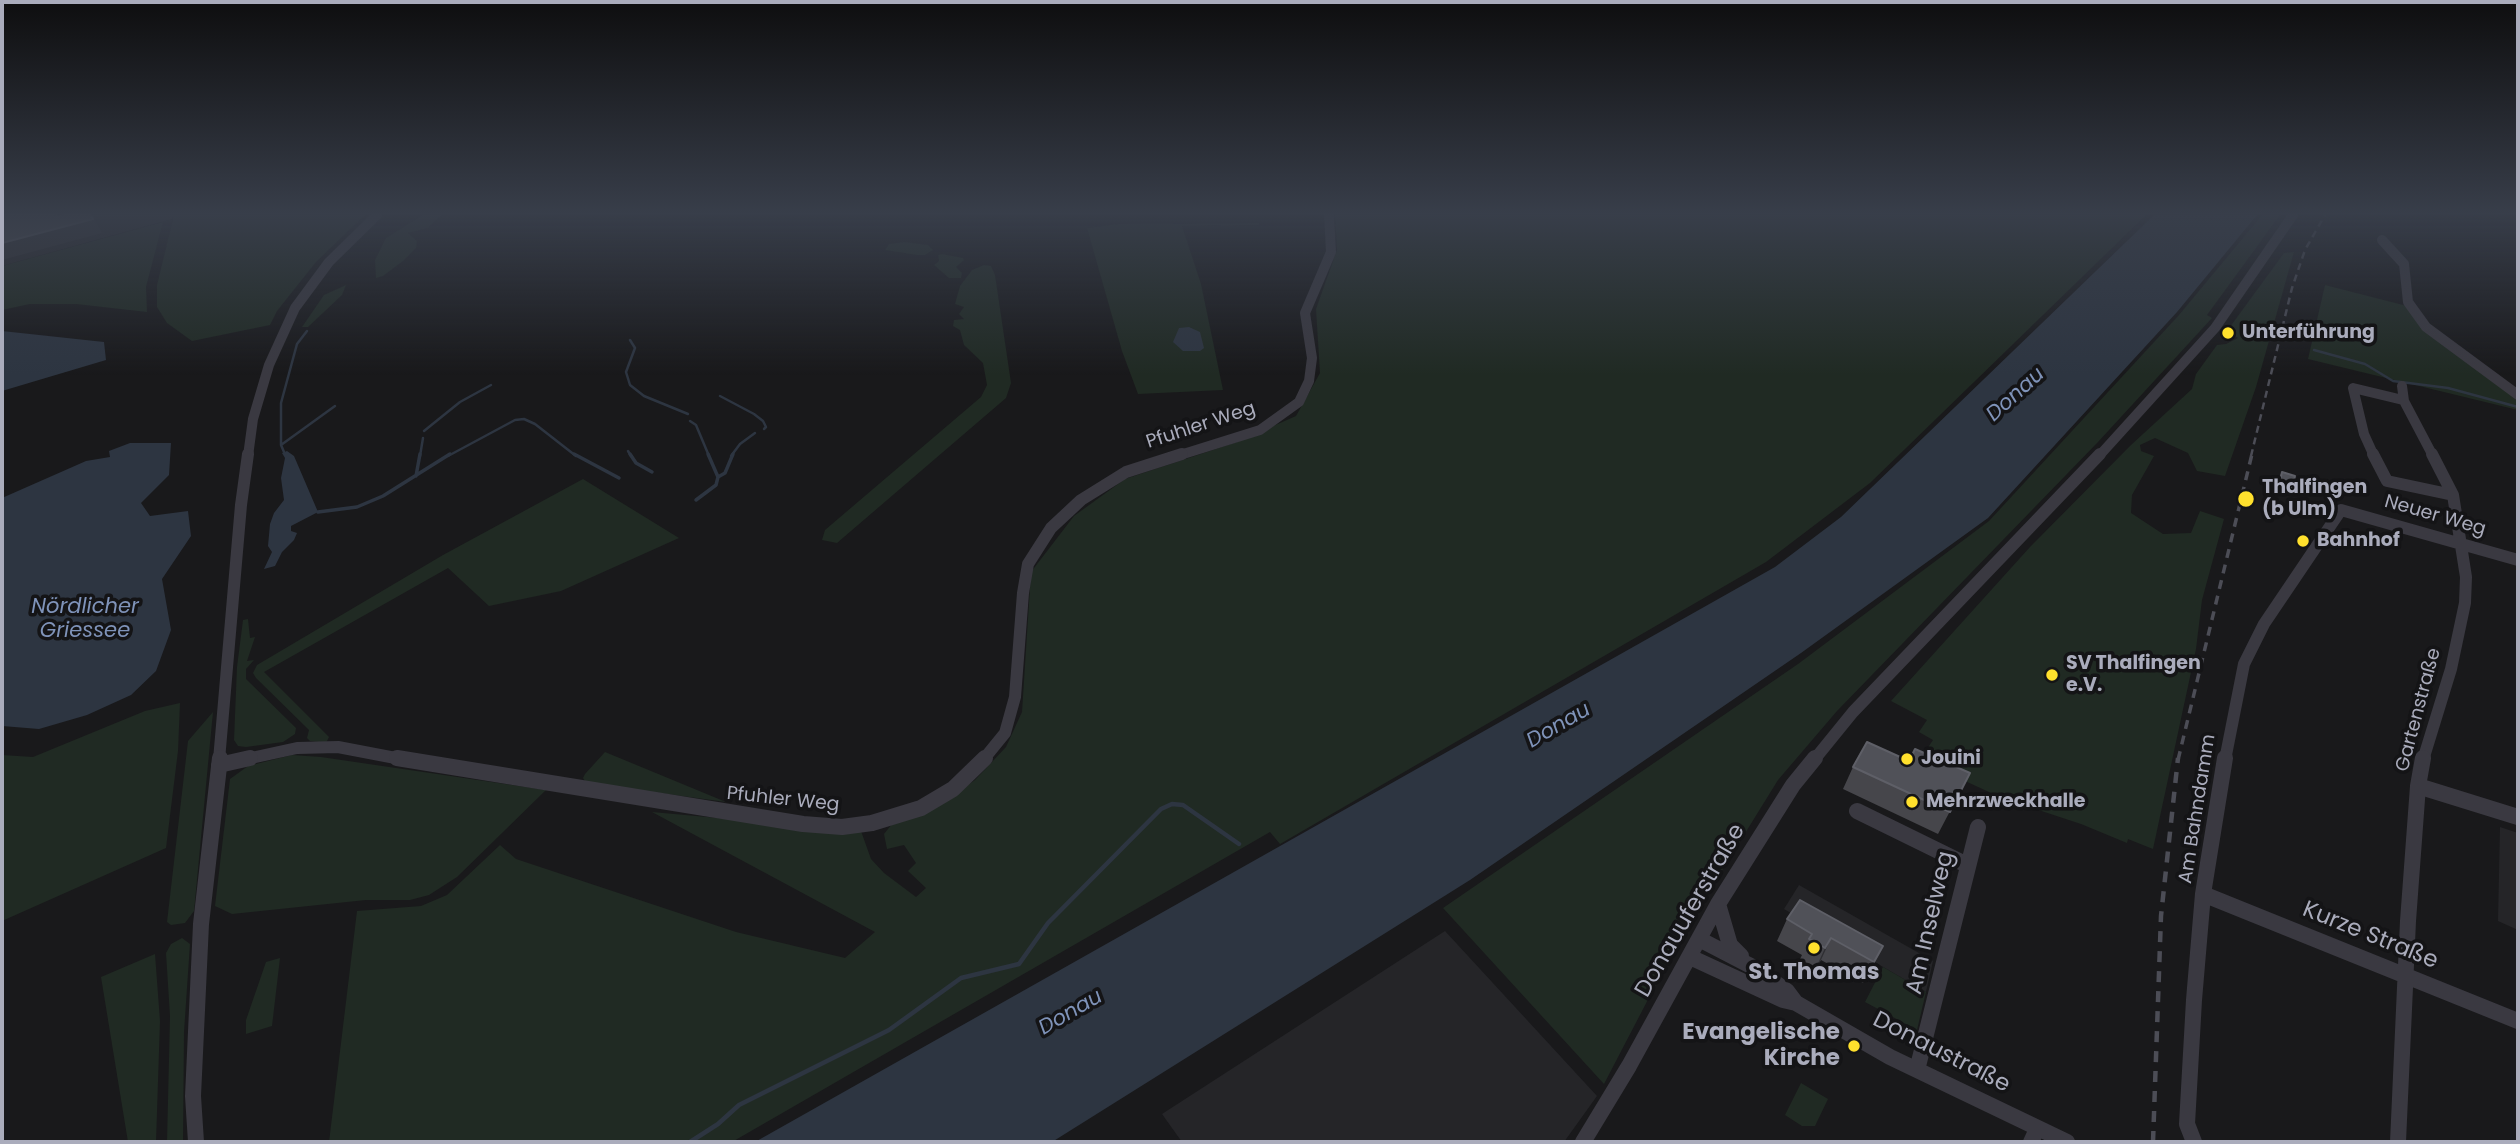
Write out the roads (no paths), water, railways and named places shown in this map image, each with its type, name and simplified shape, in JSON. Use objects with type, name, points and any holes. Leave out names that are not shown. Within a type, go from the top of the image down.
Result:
[{"type":"street","points":[[196,1142],[193,1096],[201,924],[219,765],[241,505],[253,419],[269,365],[295,308],[324,268]]},
{"type":"street","points":[[1309,337],[1305,313],[1307,303],[1323,268]]},
{"type":"street","name":"Donauuferstraße","points":[[1583,1142],[1629,1066],[1718,904],[1777,807],[1853,712],[2069,489],[2215,328],[2256,268]]},
{"type":"street","points":[[2404,268],[2408,302],[2426,327],[2518,396]]},
{"type":"street","name":"Pfuhler Weg","points":[[219,765],[297,747],[338,747],[447,768],[803,824],[842,827],[872,824],[921,808],[953,789],[977,768],[1005,733],[1015,697],[1023,593],[1028,564],[1051,528],[1081,499],[1126,472],[1260,430],[1290,410],[1299,402],[1309,381],[1312,358],[1309,337]]},
{"type":"street","name":"Gartenstraße","points":[[2399,1142],[2418,786],[2426,743],[2451,669],[2465,603],[2462,543],[2453,495],[2403,400],[2402,386]]},
{"type":"street","points":[[2403,400],[2353,388],[2364,435],[2377,464],[2387,481],[2453,495]]},
{"type":"street","name":"Neuer Weg","points":[[2342,510],[2518,560]]},
{"type":"street","name":"Am Bahndamm","points":[[2194,1142],[2188,1124],[2193,1012],[2203,894],[2218,793],[2244,664],[2266,620],[2342,510]]},
{"type":"street","points":[[2418,786],[2518,817]]},
{"type":"street","points":[[1857,811],[1967,865]]},
{"type":"street","name":"Am Inselweg","points":[[1917,1070],[1978,827]]},
{"type":"street","name":"Kurze Straße","points":[[2203,894],[2518,1021]]},
{"type":"street","points":[[1718,904],[1730,945],[1751,966]]},
{"type":"street","name":"Donaustraße","points":[[1699,939],[1751,966],[1787,992],[1796,1003]]},
{"type":"street","name":"Donaustraße","points":[[1690,957],[1783,1000],[1796,1003],[2034,1135],[2067,1142]]},
{"type":"water","name":"Donau","points":[[2099,268],[2213,268],[2177,312],[1988,518],[1801,653],[1470,880],[1052,1142],[755,1142],[1775,567],[1841,517]]},
{"type":"water","points":[[1189,327],[1200,332],[1204,348],[1200,351],[1183,351],[1173,342],[1179,328]]},
{"type":"water","points":[[2,331],[104,342],[106,360],[2,391]]},
{"type":"water","name":"Nördlicher Griessee","points":[[130,443],[171,443],[169,475],[141,503],[150,516],[188,511],[191,536],[162,579],[171,630],[156,671],[131,695],[87,715],[39,729],[2,726],[2,498],[86,461],[110,457],[109,451]]},
{"type":"water","points":[[287,451],[294,456],[318,512],[291,526],[291,531],[297,533],[294,540],[282,552],[275,566],[264,569],[272,552],[268,546],[270,524],[284,500],[281,478],[285,458],[282,453]]},
{"type":"waterway","points":[[281,445],[281,403],[297,344],[307,331]]},
{"type":"waterway","points":[[630,340],[635,348],[626,372],[630,385],[644,396],[688,414]]},
{"type":"waterway","points":[[2314,350],[2365,364],[2393,381],[2448,388],[2518,407]]},
{"type":"waterway","points":[[424,431],[460,402],[491,385]]},
{"type":"waterway","points":[[720,396],[754,414],[763,421],[766,427],[764,429]]},
{"type":"waterway","points":[[281,445],[335,406]]},
{"type":"waterway","points":[[448,456],[515,420],[524,419],[535,424],[576,456]]},
{"type":"waterway","points":[[690,421],[696,425],[709,456]]},
{"type":"waterway","points":[[731,456],[740,444],[755,433]]},
{"type":"waterway","points":[[420,456],[423,438]]},
{"type":"waterway","points":[[281,445],[284,452]]},
{"type":"waterway","points":[[628,451],[631,456]]},
{"type":"waterway","points":[[416,475],[420,454]]},
{"type":"waterway","points":[[416,475],[450,454]]},
{"type":"waterway","points":[[574,454],[619,478]]},
{"type":"waterway","points":[[630,454],[636,463],[652,472]]},
{"type":"waterway","points":[[708,454],[718,477]]},
{"type":"waterway","points":[[718,477],[725,473],[733,454]]},
{"type":"waterway","points":[[318,512],[357,507],[383,496],[416,475]]},
{"type":"waterway","points":[[696,500],[716,485],[718,477]]},
{"type":"waterway","points":[[690,1142],[718,1124],[739,1105],[889,1030],[961,978],[1019,964],[1048,923],[1161,809],[1172,804],[1183,805],[1239,844]]},
{"type":"railway","points":[[2251,456],[2299,268]]},
{"type":"railway","points":[[2178,760],[2252,454]]},
{"type":"railway","points":[[2153,1142],[2161,916],[2178,758]]},
{"type":"place","name":"Unterführung","points":[[2228,333]]},
{"type":"place","name":"Thalfingen (b Ulm)","points":[[2246,499]]},
{"type":"place","name":"Bahnhof","points":[[2303,541]]},
{"type":"place","name":"SV Thalfingen e.V.","points":[[2052,675]]},
{"type":"place","name":"Jouini","points":[[1907,759]]},
{"type":"place","name":"Mehrzweckhalle","points":[[1912,802]]},
{"type":"place","name":"St. Thomas","points":[[1814,948]]},
{"type":"place","name":"Evangelische Kirche","points":[[1854,1046]]}]
